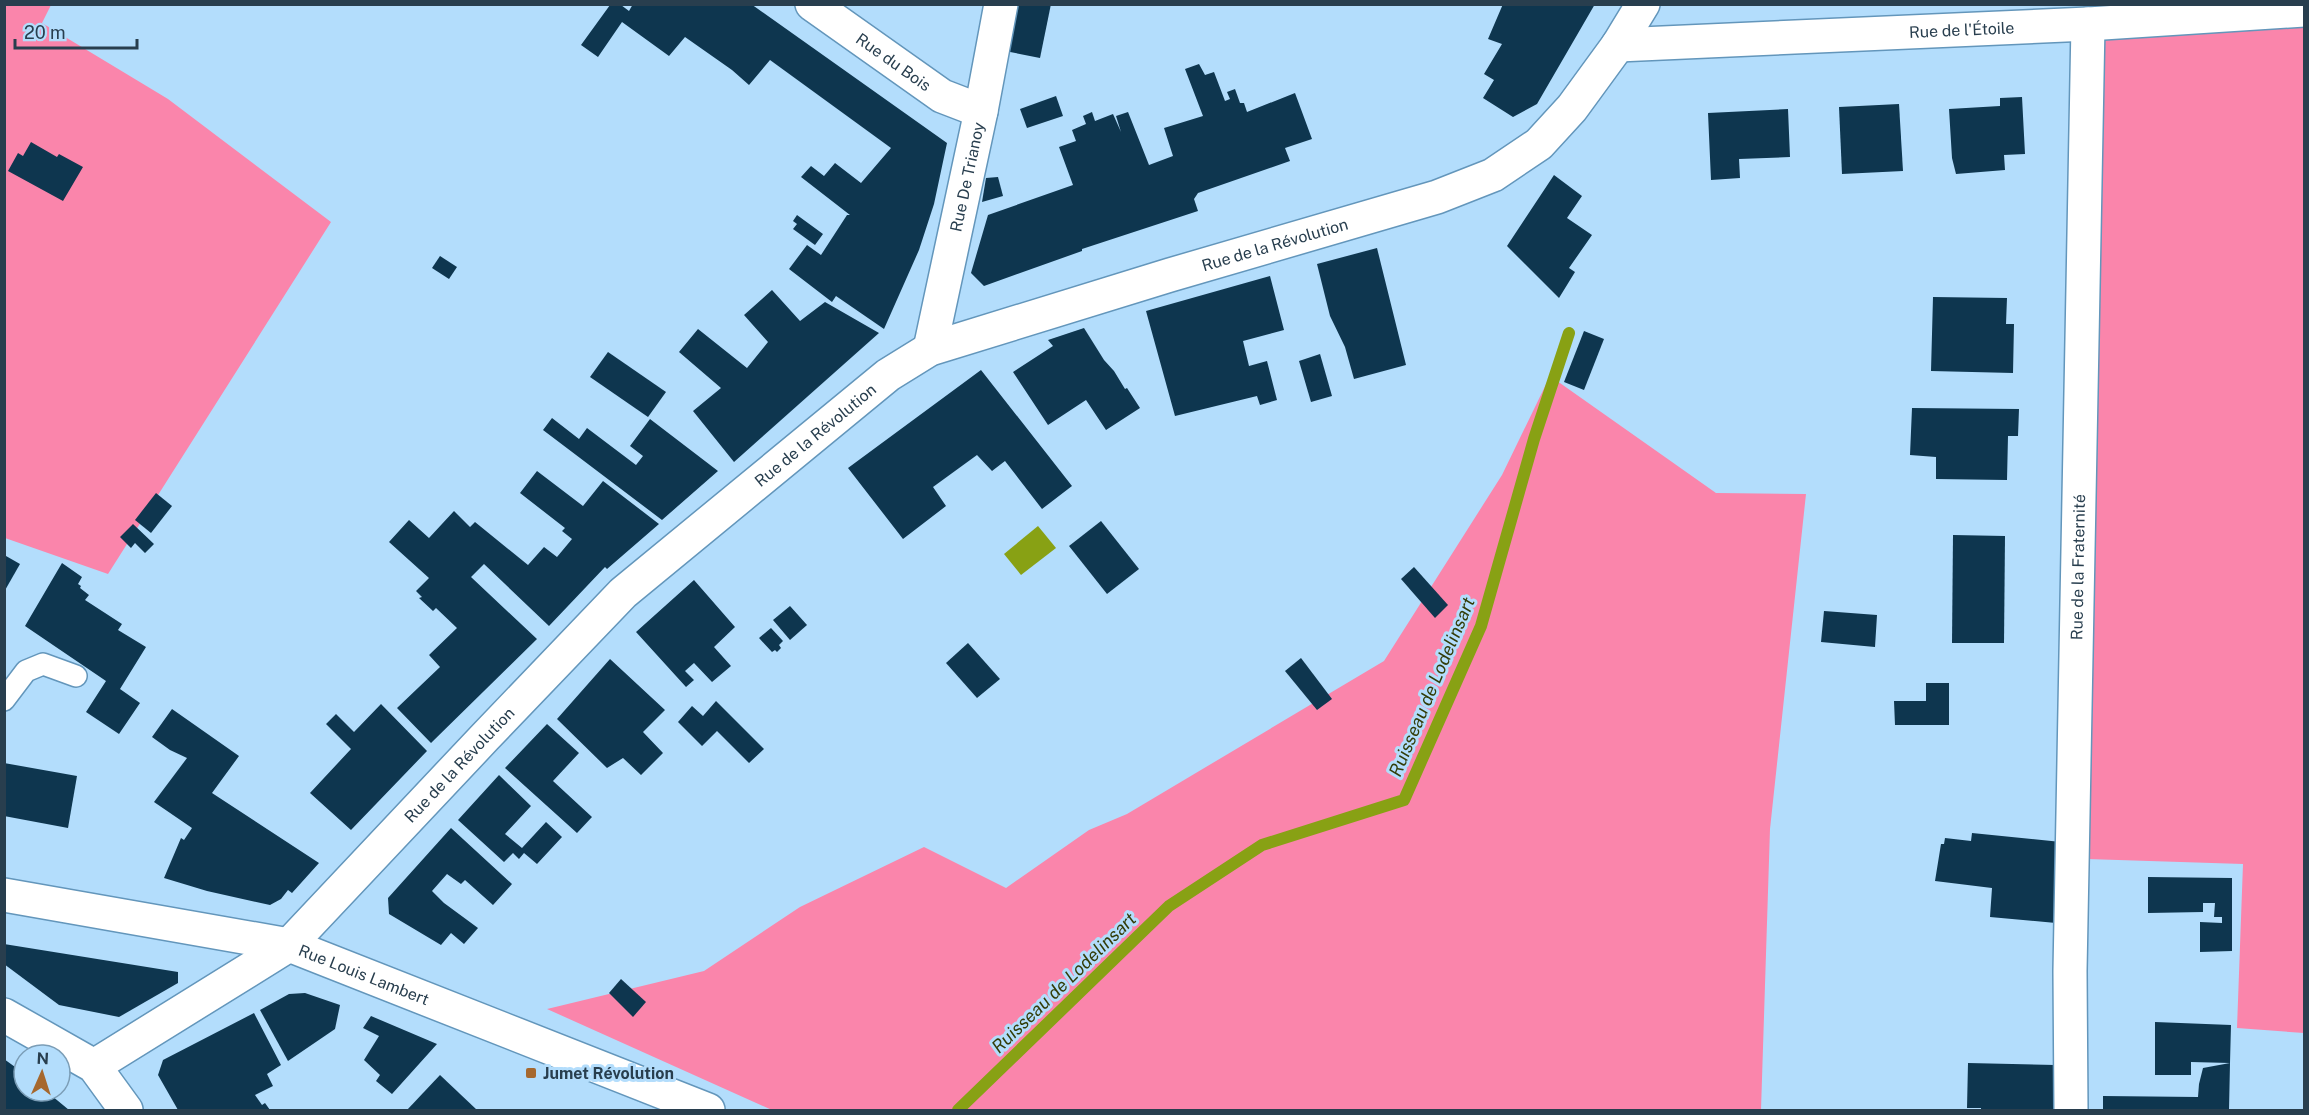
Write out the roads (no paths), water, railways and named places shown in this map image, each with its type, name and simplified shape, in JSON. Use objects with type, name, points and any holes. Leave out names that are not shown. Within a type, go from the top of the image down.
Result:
[{"type":"street","name":"Rue du Bois","points":[[812,4],[942,96],[981,111]]},
{"type":"street","name":"Rue De Trianoy","points":[[930,349],[981,111],[1000,4]]},
{"type":"street","name":"Rue de la Révolution","points":[[94,1066],[290,945],[623,593],[888,375],[930,349],[1170,275],[1437,197],[1493,175],[1539,144],[1572,108],[1618,45],[1643,4]]},
{"type":"street","name":"Rue de l'Étoile","points":[[1618,45],[2088,24],[2304,10]]},
{"type":"street","name":"Rue de la Fraternité","points":[[2071,1110],[2070,971],[2088,24]]},
{"type":"street","name":"Rue Louis Lambert","points":[[4,895],[290,945],[708,1110]]},
{"type":"street","points":[[4,1015],[94,1066],[126,1110]]},
{"type":"lane","points":[[4,700],[26,671],[43,664],[76,676]]},
{"type":"waterway","name":"Ruisseau de Lodelinsart","points":[[958,1110],[1169,906],[1262,845],[1404,800],[1481,626],[1534,439],[1569,333]]},
{"type":"place","name":"Jumet Révolution","points":[[531,1073]]}]
